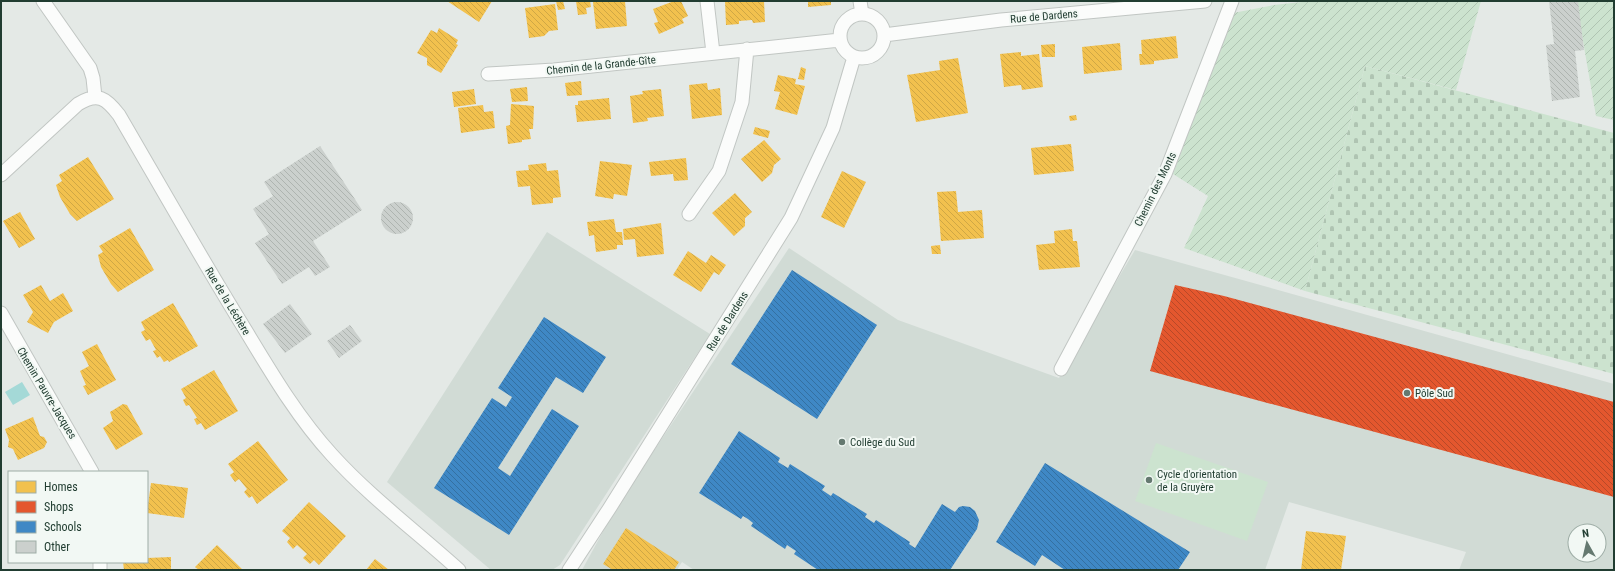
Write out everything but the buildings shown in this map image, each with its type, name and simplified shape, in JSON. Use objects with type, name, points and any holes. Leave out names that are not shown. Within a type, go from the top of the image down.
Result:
[{"type":"street","points":[[1,175],[78,104],[87,99],[96,97],[90,68],[43,1]]},
{"type":"street","points":[[706,1],[714,53]]},
{"type":"street","name":"Rue de Dardens","points":[[884,35],[1001,20],[1203,1]]},
{"type":"street","name":"Chemin des Monts","points":[[1061,369],[1165,174],[1232,1]]},
{"type":"street","points":[[861,7],[870,16],[877,20],[882,27],[884,35],[882,45],[876,54],[866,58],[854,57],[847,54],[842,48],[840,30],[845,22],[861,7]]},
{"type":"street","name":"Chemin de la Grande-Gîte","points":[[488,74],[554,70],[840,40]]},
{"type":"street","points":[[689,214],[719,171],[742,102],[747,49]]},
{"type":"street","name":"Rue de Dardens","points":[[569,570],[609,509],[791,218],[833,128],[854,57]]},
{"type":"street","name":"Rue de la Léchère","points":[[96,97],[108,102],[119,115],[234,313],[272,374],[314,434],[362,486],[459,570]]},
{"type":"street","name":"Chemin Pauvre-Jacques","points":[[1,313],[91,471]]},
{"type":"shaded area","points":[[547,232],[710,334],[560,565],[552,570],[491,570],[387,482]]},
{"type":"shaded area","points":[[789,248],[898,320],[1059,378],[1135,250],[1614,384],[1614,570],[1459,570],[1466,552],[1289,502],[1265,570],[694,570],[682,562],[677,570],[582,570],[617,506]]},
{"type":"green space","points":[[1311,1],[1481,1],[1456,90],[1365,66],[1305,291],[1184,248],[1208,196],[1173,174],[1233,13],[1274,5]]},
{"type":"green space","points":[[1576,1],[1614,1],[1614,120],[1596,116]]},
{"type":"green space","points":[[1365,66],[1614,133],[1614,374],[1305,291]]},
{"type":"green space","points":[[1156,443],[1268,482],[1247,541],[1135,501]]},
{"type":"water","points":[[22,382],[30,395],[13,405],[5,392]]},
{"type":"place","name":"Pôle Sud","points":[[1407,393]]},
{"type":"place","name":"Collège du Sud","points":[[842,442]]},
{"type":"place","name":"Cycle d'orientation de la Gruyère","points":[[1149,480]]}]
